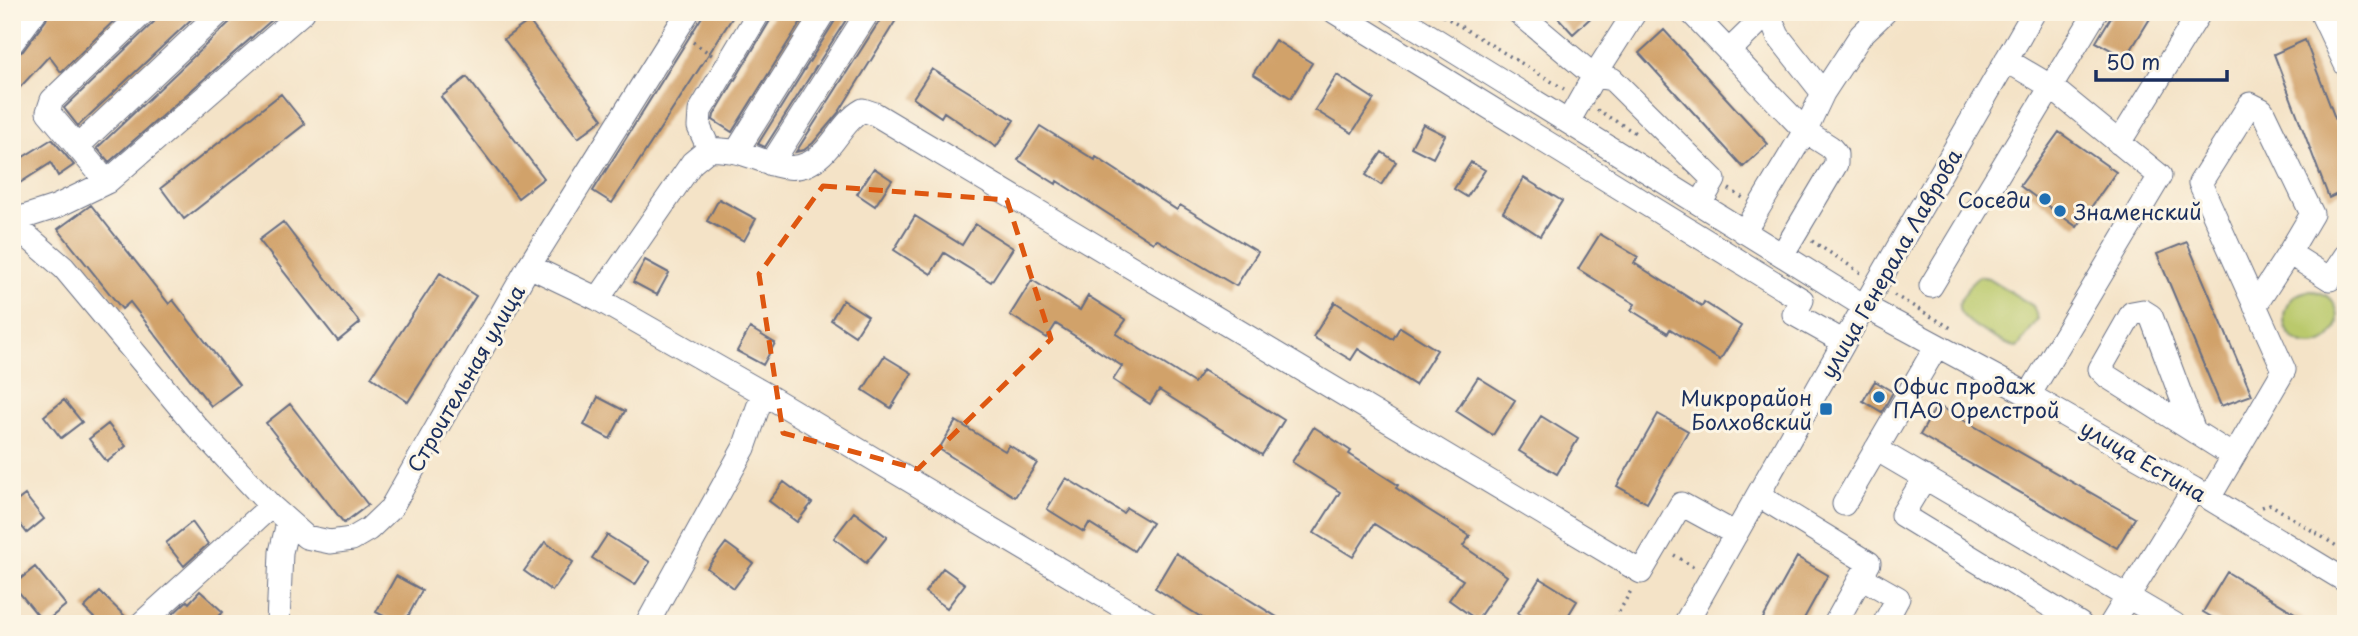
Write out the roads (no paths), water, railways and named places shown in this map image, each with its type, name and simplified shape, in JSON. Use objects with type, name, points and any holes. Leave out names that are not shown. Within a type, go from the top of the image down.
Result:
[{"type":"street","points":[[12,44],[35,12]]},
{"type":"street","points":[[107,182],[48,112],[52,100],[144,12]]},
{"type":"street","points":[[77,146],[220,12]]},
{"type":"street","points":[[12,222],[55,207],[107,182],[303,12]]},
{"type":"street","points":[[709,149],[698,127],[699,111],[759,12]]},
{"type":"street","points":[[736,152],[824,12]]},
{"type":"street","points":[[771,164],[868,12]]},
{"type":"street","points":[[1335,12],[1802,300],[1794,314],[1844,342]]},
{"type":"street","name":"улица Естина","points":[[1391,12],[1864,306],[2029,395],[2201,493],[2346,581]]},
{"type":"street","points":[[1518,12],[1594,76],[1612,79],[1714,180],[1700,204]]},
{"type":"street","points":[[1568,122],[1635,12]]},
{"type":"street","points":[[1691,12],[1805,131],[1836,154],[1836,163],[1782,255]]},
{"type":"street","points":[[1744,232],[1805,131],[1823,93],[1861,35],[1885,12]]},
{"type":"street","name":"улица Генерала Лаврова","points":[[1685,624],[2034,12]]},
{"type":"street","points":[[1931,286],[2096,12]]},
{"type":"street","points":[[2119,143],[2200,12]]},
{"type":"street","points":[[2321,12],[2346,65]]},
{"type":"street","points":[[2337,12],[2346,18]]},
{"type":"street","points":[[1729,51],[1768,13],[1778,36],[1823,93]]},
{"type":"street","points":[[529,266],[684,18]]},
{"type":"street","points":[[2006,60],[2050,86],[2160,177],[2029,395]]},
{"type":"street","points":[[2111,624],[2201,493],[2233,456],[2284,370],[2255,306],[2200,183],[2250,104],[2262,110],[2312,214],[2255,306]]},
{"type":"street","points":[[598,299],[692,163],[709,149],[736,152],[785,168],[804,166],[823,154],[853,116],[863,110],[875,114],[1641,572],[1681,504],[1736,534]]},
{"type":"street","name":"Строительная улица","points":[[12,222],[64,268],[195,425],[271,506],[306,537],[330,542],[352,539],[369,529],[391,508],[529,266],[598,299],[763,393],[1151,624]]},
{"type":"street","points":[[2289,253],[2330,279],[2346,255]]},
{"type":"street","points":[[2194,431],[2151,316],[2143,310],[2132,313],[2100,369],[2108,377],[2233,456]]},
{"type":"street","points":[[1844,504],[1936,346]]},
{"type":"street","points":[[647,624],[744,448],[763,393]]},
{"type":"street","points":[[1877,449],[2174,624]]},
{"type":"street","points":[[1925,477],[1902,515],[2080,624]]},
{"type":"street","points":[[1758,495],[1869,564],[1835,624]]},
{"type":"street","points":[[141,624],[271,506]]},
{"type":"street","points":[[278,624],[281,552],[288,523]]},
{"type":"street","points":[[1861,577],[1898,598],[1884,624]]},
{"type":"place","name":"Соседи","points":[[2045,199]]},
{"type":"place","name":"Знаменский","points":[[2060,211]]},
{"type":"place","name":"Офис продаж ПАО Орелстрой","points":[[1879,397]]},
{"type":"place","name":"Микрорайон Болховский","points":[[1826,409]]}]
